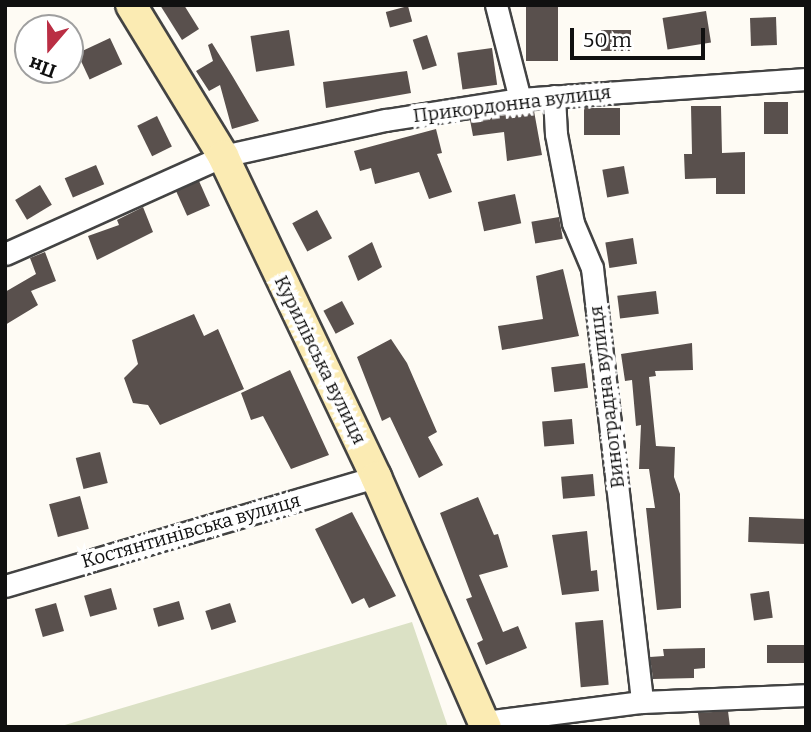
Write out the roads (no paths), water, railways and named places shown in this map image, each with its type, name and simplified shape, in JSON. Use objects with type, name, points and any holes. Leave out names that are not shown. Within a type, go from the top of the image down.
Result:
[{"type":"main road","name":"Курилівська вулиця","points":[[131,5],[223,156],[376,477],[485,724]]},
{"type":"street","points":[[496,5],[520,99]]},
{"type":"street","name":"Прикордонна вулиця","points":[[5,254],[223,156],[386,120],[520,99],[806,79]]},
{"type":"street","name":"Виноградна вулиця","points":[[554,96],[556,134],[573,223],[592,268],[642,702]]},
{"type":"street","name":"Костянтинівська вулиця","points":[[5,586],[376,477]]},
{"type":"street","points":[[485,724],[642,702],[806,695]]}]
